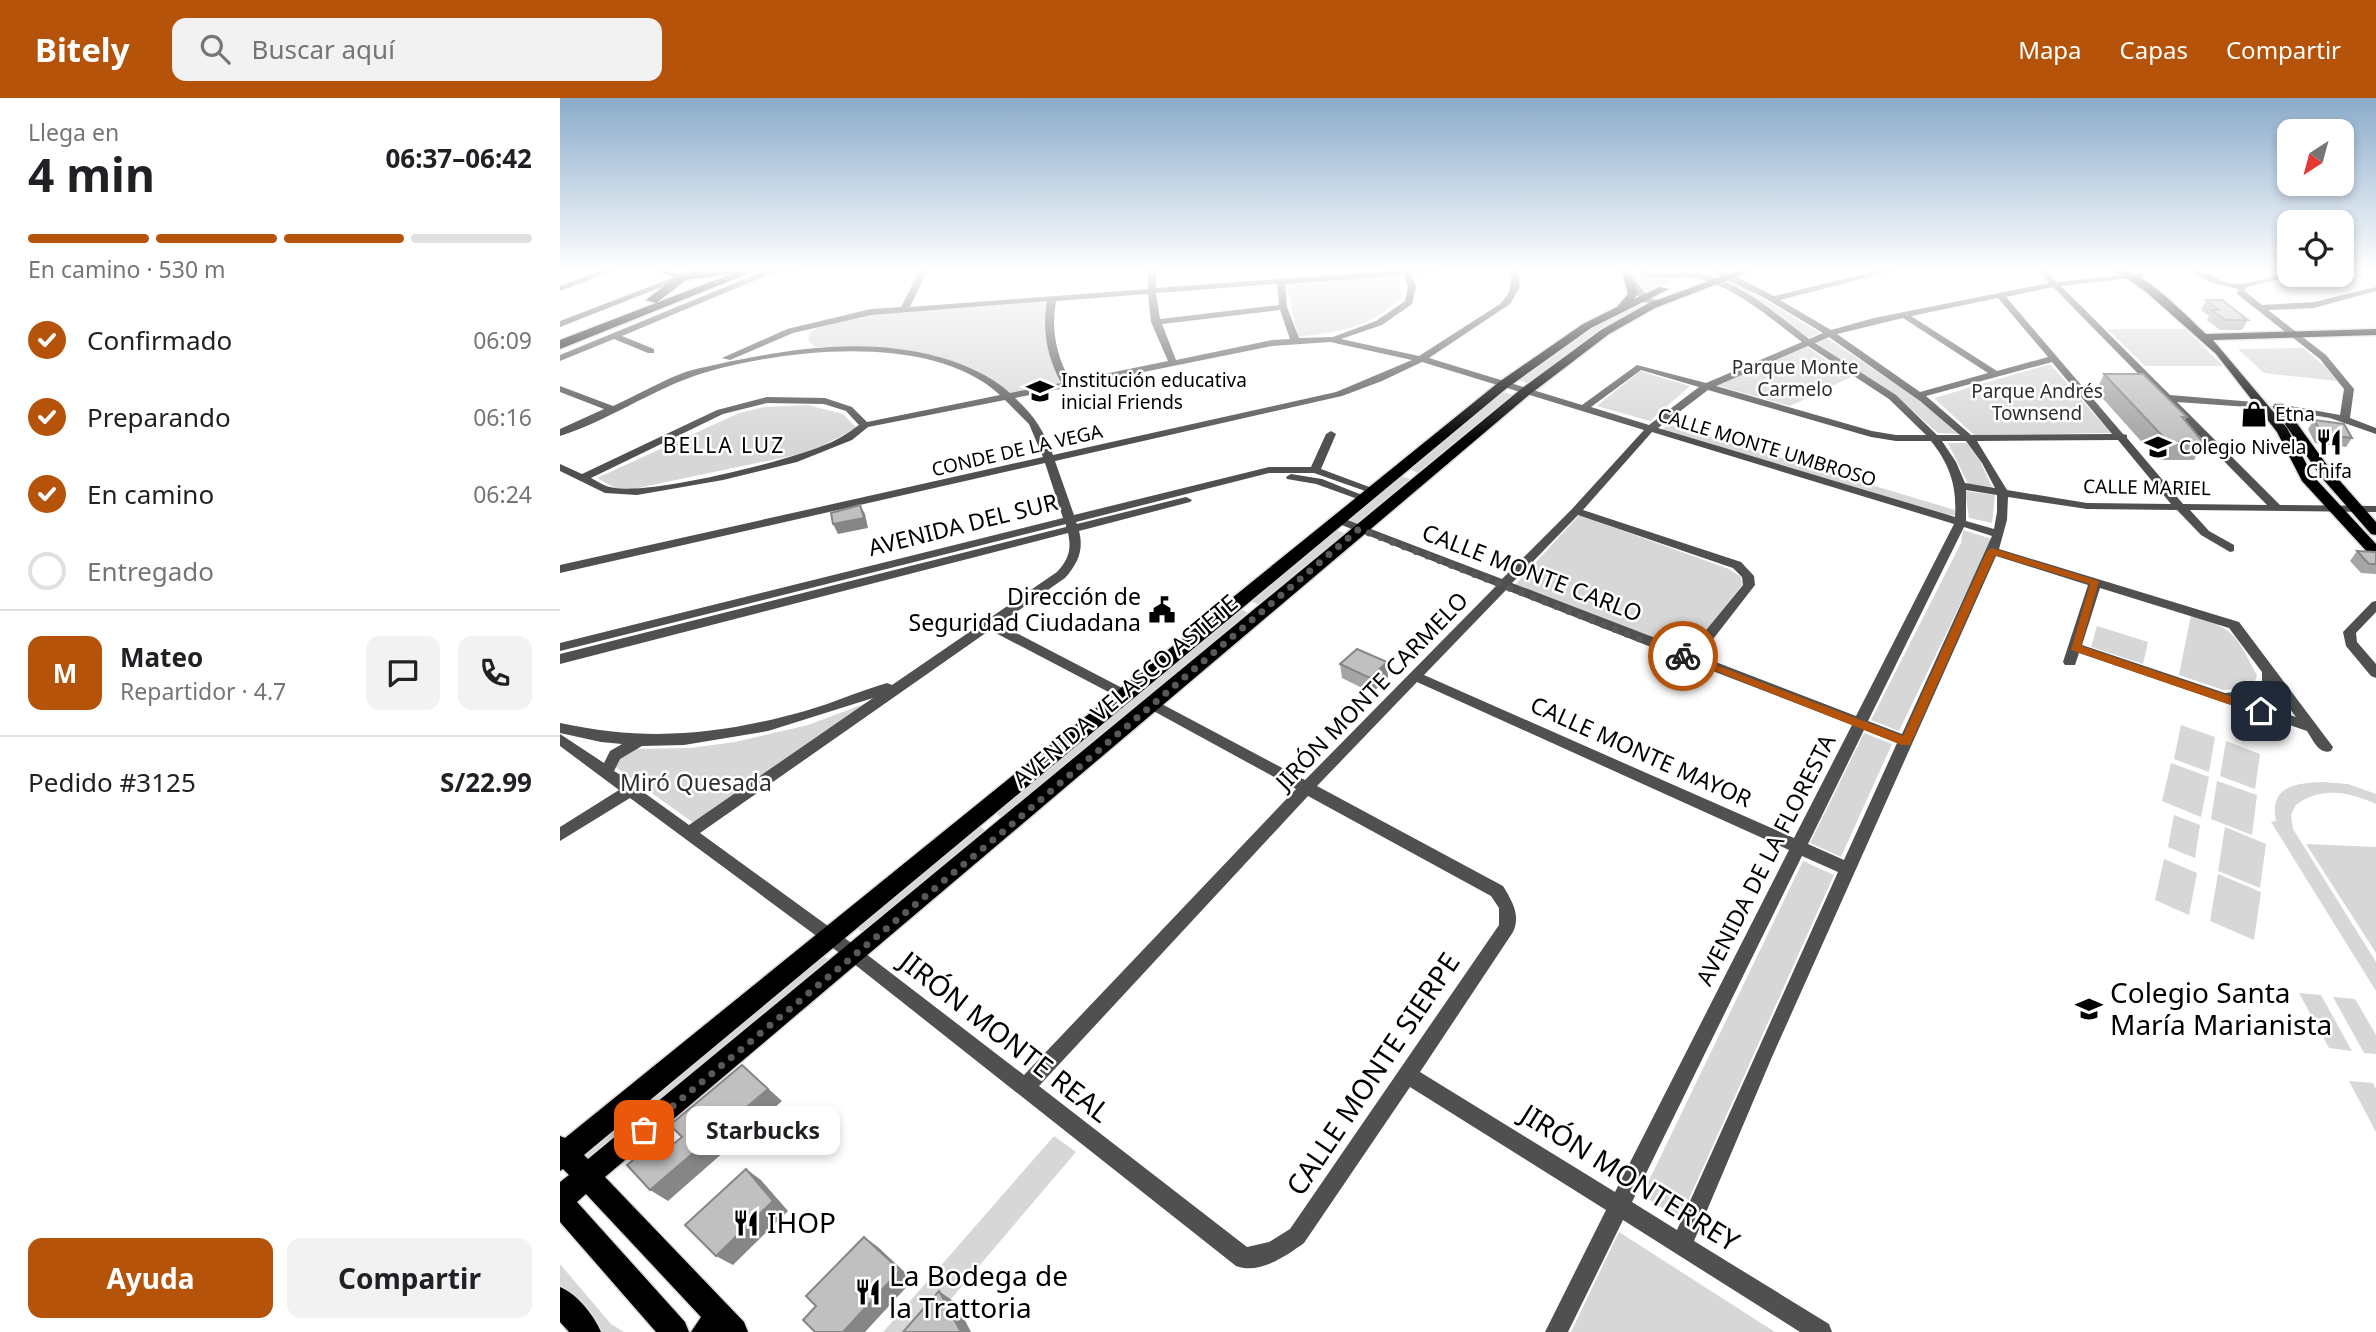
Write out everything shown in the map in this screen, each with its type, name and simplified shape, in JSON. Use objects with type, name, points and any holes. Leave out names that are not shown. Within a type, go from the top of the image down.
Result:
[{"type":"highway","points":[[560,337],[589,326]]},
{"type":"highway","points":[[560,347],[613,326]]},
{"type":"highway","points":[[560,347],[619,326]]},
{"type":"main road","name":"AVENIDA VELASCO ASTETE","points":[[562,1153],[830,937],[1503,385],[1588,326]]},
{"type":"main road","name":"AVENIDA VELASCO ASTETE","points":[[560,1200],[1005,830],[1359,529],[1525,392],[1614,326]]},
{"type":"main road","points":[[2195,326],[2257,378],[2327,475],[2376,531]]},
{"type":"main road","points":[[2302,340],[2376,332]]},
{"type":"main road","points":[[2214,341],[2376,341]]},
{"type":"main road","points":[[2214,341],[2289,440],[2307,478],[2376,553]]},
{"type":"main road","points":[[1401,470],[1422,477]]},
{"type":"main road","points":[[1238,602],[1261,612]]},
{"type":"main road","points":[[979,814],[1005,830]]},
{"type":"main road","points":[[562,1153],[587,1176],[720,1327]]},
{"type":"main road","points":[[560,1200],[675,1332]]},
{"type":"main road","points":[[560,1301],[587,1332]]},
{"type":"street","points":[[560,358],[640,326]]},
{"type":"street","points":[[560,433],[608,408],[764,338],[802,326]]},
{"type":"street","points":[[560,425],[688,375],[764,338],[810,326]]},
{"type":"street","points":[[806,345],[808,330],[816,326]]},
{"type":"street","points":[[1050,326],[1048,343],[1067,385]]},
{"type":"street","points":[[1157,326],[1161,340],[1174,364]]},
{"type":"street","points":[[1290,326],[1295,340]]},
{"type":"street","points":[[1344,338],[1373,326]]},
{"type":"street","name":"CONDE DE LA VEGA","points":[[560,569],[1048,462],[1339,394],[1386,378],[1424,360],[1472,326]]},
{"type":"street","points":[[1784,326],[1902,405],[1935,439],[1962,486]]},
{"type":"street","points":[[1681,1245],[1998,534],[2002,492],[1970,439],[1919,396],[1815,326]]},
{"type":"street","name":"JIRÓN MONTE CARMELO","points":[[1025,1087],[1305,789],[1576,511],[1649,430],[1705,387],[1828,334],[1862,326]]},
{"type":"street","points":[[1921,326],[1996,374]]},
{"type":"street","points":[[2027,326],[2178,505],[2206,533],[2230,548]]},
{"type":"street","points":[[2097,326],[2275,506]]},
{"type":"street","points":[[2282,326],[2336,369],[2347,385],[2350,397],[2345,418]]},
{"type":"street","points":[[615,336],[650,351]]},
{"type":"street","points":[[690,832],[1072,564],[1077,545],[1041,437],[1029,416],[1009,397],[978,376],[924,356],[806,345],[764,338]]},
{"type":"street","points":[[764,338],[786,353]]},
{"type":"street","name":"CALLE MONTE UMBROSO","points":[[865,425],[1295,340],[1344,338],[1998,534]]},
{"type":"street","points":[[688,375],[786,353],[806,345]]},
{"type":"street","points":[[1919,396],[2055,358]]},
{"type":"street","points":[[1581,409],[1640,367],[1871,433],[1935,439],[2123,437]]},
{"type":"street","points":[[560,389],[608,408]]},
{"type":"street","points":[[2167,398],[2263,405]]},
{"type":"street","points":[[560,467],[582,478],[621,493],[654,489],[821,452],[856,435],[865,425],[849,410],[825,401],[755,403],[720,412],[582,478]]},
{"type":"street","points":[[2279,407],[2345,418],[2376,431]]},
{"type":"street","points":[[1315,470],[1331,433]]},
{"type":"street","name":"AVENIDA DEL SUR","points":[[560,659],[768,601],[1071,524],[1269,470],[1315,470],[1371,495]]},
{"type":"street","name":"AVENIDA DEL SUR","points":[[1071,524],[1283,478],[1318,481],[1371,495]]},
{"type":"street","name":"CALLE MARIEL","points":[[1962,486],[2087,506],[2376,509]]},
{"type":"street","name":"AVENIDA DE LA FLORESTA","points":[[1556,1332],[1960,523],[1962,486]]},
{"type":"street","points":[[1576,511],[1737,565],[1748,576],[1749,585],[1690,659]]},
{"type":"street","name":"CALLE MONTE CARLO","points":[[1338,520],[1503,587],[1906,741]]},
{"type":"street","points":[[1992,551],[2226,621],[2240,631],[2326,747]]},
{"type":"street","points":[[2070,662],[2095,583]]},
{"type":"street","name":"AVENIDA DEL SUR","points":[[560,647],[768,601]]},
{"type":"street","points":[[2376,605],[2351,628],[2349,638],[2376,673]]},
{"type":"street","points":[[988,625],[1125,695]]},
{"type":"street","points":[[2075,647],[2312,727]]},
{"type":"street","points":[[2211,694],[2254,695],[2270,685],[2269,670]]},
{"type":"street","name":"CALLE MONTE MAYOR","points":[[1415,676],[1848,870]]},
{"type":"street","points":[[560,729],[640,740],[683,739],[745,731],[816,713],[911,677]]},
{"type":"street","points":[[1153,705],[1305,789]]},
{"type":"street","name":"JIRÓN MONTE REAL","points":[[560,739],[632,789],[855,955],[1244,1258]]},
{"type":"street","points":[[607,771],[615,755],[640,740]]},
{"type":"street","points":[[560,835],[632,789]]},
{"type":"street","name":"CALLE MONTE SIERPE","points":[[1244,1258],[1273,1252],[1297,1236],[1507,927],[1507,907],[1497,891],[1305,789]]},
{"type":"street","name":"JIRÓN MONTERREY","points":[[1408,1075],[1821,1332]]},
{"type":"green space","points":[[819,326],[1046,326],[1045,333],[1060,385],[1012,394],[966,369],[918,355],[867,348],[815,347],[808,340],[810,333]]},
{"type":"green space","points":[[1295,326],[1355,326],[1327,333],[1298,337]]},
{"type":"green space","points":[[1611,326],[1528,383],[1517,380],[1589,328]]},
{"type":"green space","points":[[1791,326],[1808,326],[1820,333],[1808,338]]},
{"type":"green space","points":[[2107,329],[2186,329],[2223,366],[2145,366]]},
{"type":"green space","points":[[1827,338],[1915,397],[1960,434],[1938,433],[1904,403],[1815,342]]},
{"type":"green space","name":"Parque Monte Carmelo","points":[[1807,347],[1851,377],[1790,406],[1715,385]]},
{"type":"green space","points":[[2303,348],[2327,368],[2337,381],[2264,373],[2238,349]]},
{"type":"green space","name":"Parque Andrés Townsend","points":[[2050,364],[2111,433],[1974,435],[1934,398]]},
{"type":"green space","points":[[1640,371],[1690,386],[1650,421],[1597,406]]},
{"type":"green space","points":[[1503,392],[1513,395],[1420,474],[1409,469]]},
{"type":"green space","points":[[808,405],[843,414],[857,428],[810,452],[633,489],[615,488],[597,478],[739,413],[764,407]]},
{"type":"green space","points":[[1668,424],[1955,510],[1956,515],[1946,516],[1662,430]]},
{"type":"green space","points":[[1948,443],[1967,443],[1980,461],[1992,487],[1968,484]]},
{"type":"green space","points":[[1401,476],[1414,480],[1356,526],[1344,521]]},
{"type":"green space","points":[[1965,491],[1995,495],[1992,523],[1969,518]]},
{"type":"green space","points":[[1579,515],[1729,569],[1741,577],[1742,585],[1688,653],[1515,585]]},
{"type":"green space","points":[[1336,530],[1349,535],[1262,606],[1249,600]]},
{"type":"green space","points":[[1963,530],[1992,539],[1899,731],[1871,720],[1961,543]]},
{"type":"green space","points":[[1239,608],[1252,615],[1008,822],[995,813]]},
{"type":"green space","points":[[2191,615],[2218,625],[2233,635],[2257,675],[2253,687],[2223,690],[2179,675]]},
{"type":"green space","points":[[2097,626],[2148,642],[2143,664],[2091,647]]},
{"type":"green space","name":"Miró Quesada","points":[[880,698],[695,824],[614,766],[614,761],[631,749],[690,748],[735,742],[808,725]]},
{"type":"green space","points":[[2181,725],[2215,737],[2209,772],[2174,759]]},
{"type":"green space","points":[[1864,733],[1892,744],[1841,857],[1810,843]]},
{"type":"green space","points":[[2226,741],[2260,754],[2255,789],[2220,776]]},
{"type":"green space","points":[[2171,763],[2209,777],[2201,817],[2162,801]]},
{"type":"green space","points":[[2217,781],[2257,795],[2252,835],[2211,819]]},
{"type":"green space","points":[[2323,782],[2348,784],[2376,794],[2376,804],[2345,794],[2315,795],[2296,805],[2291,815],[2293,829],[2376,962],[2376,991],[2271,822],[2276,821],[2276,800],[2286,789]]},
{"type":"green space","points":[[2174,815],[2200,825],[2195,858],[2168,847]]},
{"type":"green space","points":[[978,825],[989,833],[863,933],[854,926]]},
{"type":"green space","points":[[2225,827],[2266,844],[2260,888],[2218,871]]},
{"type":"green space","points":[[2306,844],[2376,847],[2376,953]]},
{"type":"green space","points":[[2164,859],[2197,873],[2189,915],[2155,900]]},
{"type":"green space","points":[[1803,861],[1834,875],[1680,1219],[1642,1195]]},
{"type":"green space","points":[[2218,874],[2261,892],[2254,940],[2210,921]]},
{"type":"green space","points":[[823,955],[833,962],[593,1163],[584,1153]]},
{"type":"green space","points":[[2299,993],[2321,995],[2352,1051],[2329,1048]]},
{"type":"green space","points":[[2333,997],[2355,999],[2376,1035],[2376,1054],[2364,1053]]},
{"type":"green space","points":[[2349,1081],[2373,1083],[2376,1089],[2376,1132]]},
{"type":"green space","points":[[1054,1136],[1076,1152],[923,1332],[883,1332]]},
{"type":"green space","points":[[1619,1232],[1775,1332],[1571,1332]]},
{"type":"green space","points":[[560,1264],[611,1324],[624,1332],[599,1332],[560,1288]]},
{"type":"building","points":[[2104,374],[2143,374],[2187,417],[2182,417],[2204,443],[2168,442]]},
{"type":"building","points":[[2314,420],[2344,424],[2352,438],[2322,434]]},
{"type":"building","points":[[860,505],[864,518],[833,524],[831,513]]},
{"type":"building","points":[[2357,551],[2376,552],[2376,564],[2369,564]]},
{"type":"building","points":[[1357,649],[1387,662],[1370,678],[1340,664]]},
{"type":"building","points":[[742,1065],[768,1089],[650,1190],[627,1165],[647,1148],[656,1158],[682,1137],[670,1125]]},
{"type":"building","points":[[746,1169],[773,1201],[716,1256],[685,1225]]},
{"type":"building","name":"La Bodega de la Trattoria","points":[[864,1237],[900,1270],[843,1332],[815,1332],[803,1320],[816,1306],[806,1296]]},
{"type":"building","points":[[939,1291],[961,1332],[903,1332]]},
{"type":"way so far","points":[[644,1130],[1005,830],[1359,529],[1683,656]]},
{"type":"place","name":"Institución educativa inicial Friends","points":[[1040,391]]},
{"type":"place","name":"Etna","points":[[2254,414]]},
{"type":"place","name":"Chifa","points":[[2329,442]]},
{"type":"place","name":"Colegio Nivela","points":[[2158,447]]},
{"type":"place","name":"Dirección de Seguridad Ciudadana","points":[[1162,610]]},
{"type":"place","name":"Colegio Santa María Marianista","points":[[2089,1009]]},
{"type":"place","name":"Starbucks","points":[[644,1130]]},
{"type":"place","name":"IHOP","points":[[746,1223]]},
{"type":"place","name":"La Bodega de la Trattoria","points":[[868,1292]]},
{"type":"district","name":"BELLA LUZ","points":[[724,446]]},
{"type":"route","points":[[1683,656],[1906,741],[1992,551],[2095,583],[2075,647],[2261,711]]}]
